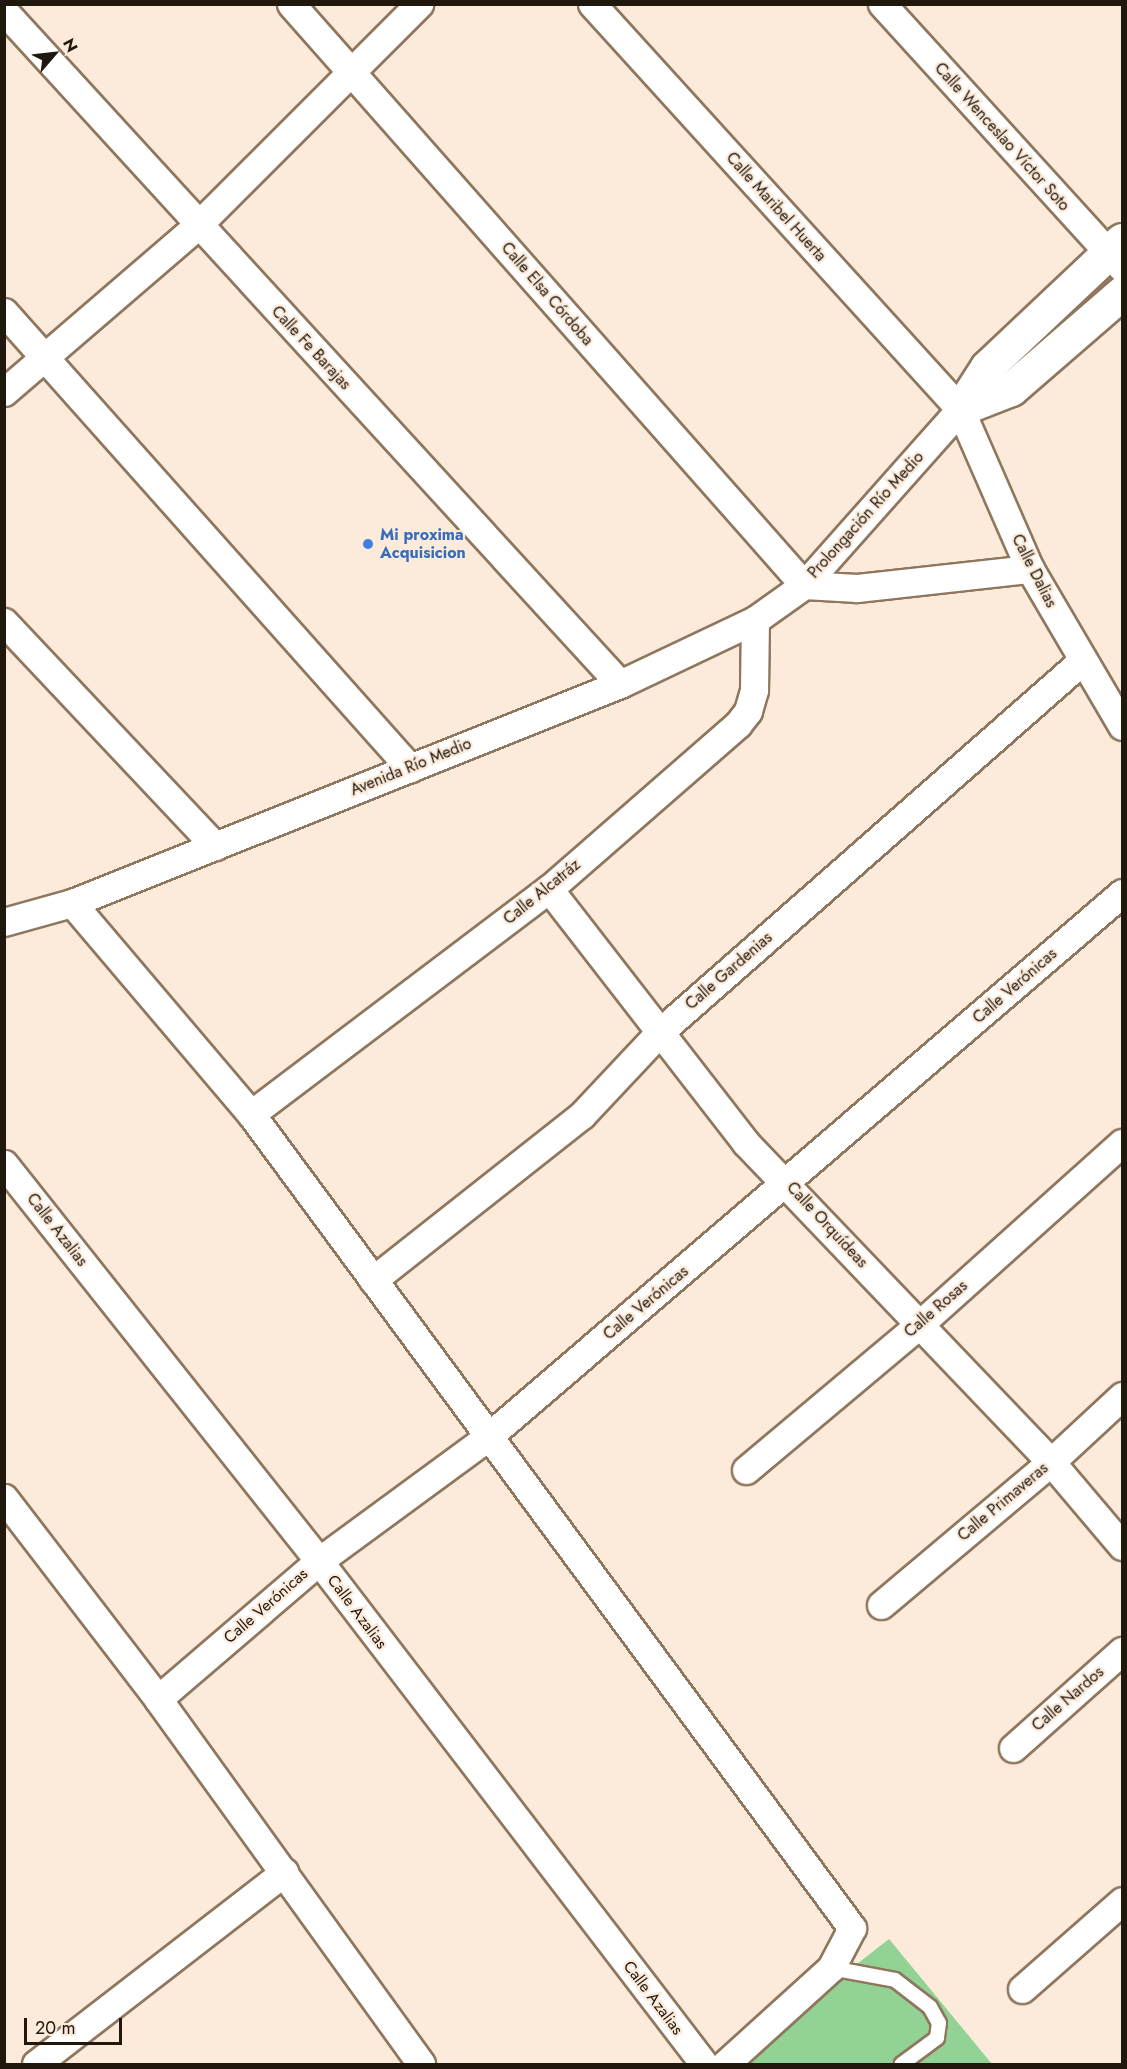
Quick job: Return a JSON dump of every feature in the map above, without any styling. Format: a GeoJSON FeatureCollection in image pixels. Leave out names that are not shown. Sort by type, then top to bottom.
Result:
{"type":"FeatureCollection","features":[{"type":"Feature","properties":{"kind":"street","name":"Calle Elsa Córdoba"},"geometry":{"type":"LineString","coordinates":[[291,4],[804,585]]}},
{"type":"Feature","properties":{"kind":"street"},"geometry":{"type":"LineString","coordinates":[[4,392],[198,225],[349,70],[419,4]]}},
{"type":"Feature","properties":{"kind":"street","name":"Calle Maribel Huerta"},"geometry":{"type":"LineString","coordinates":[[592,4],[960,409]]}},
{"type":"Feature","properties":{"kind":"street","name":"Calle Wenceslao Víctor Soto"},"geometry":{"type":"LineString","coordinates":[[882,4],[1118,254]]}},
{"type":"Feature","properties":{"kind":"street","name":"Calle Fe Barajas"},"geometry":{"type":"LineString","coordinates":[[4,11],[620,684]]}},
{"type":"Feature","properties":{"kind":"street","name":"Prolongación Río Medio"},"geometry":{"type":"LineString","coordinates":[[804,585],[960,409],[987,367],[1118,254]]}},
{"type":"Feature","properties":{"kind":"street","name":"Prolongación Río Medio"},"geometry":{"type":"LineString","coordinates":[[960,409],[1011,389],[1122,293]]}},
{"type":"Feature","properties":{"kind":"street"},"geometry":{"type":"LineString","coordinates":[[4,312],[410,768]]}},
{"type":"Feature","properties":{"kind":"street","name":"Calle Dalias"},"geometry":{"type":"LineString","coordinates":[[960,409],[1030,569],[1122,726]]}},
{"type":"Feature","properties":{"kind":"street","name":"Prolongación Río Medio"},"geometry":{"type":"LineString","coordinates":[[804,585],[858,588],[1030,569]]}},
{"type":"Feature","properties":{"kind":"street","name":"Avenida Río Medio"},"geometry":{"type":"LineString","coordinates":[[4,922],[72,903],[620,684],[755,620],[804,585]]}},
{"type":"Feature","properties":{"kind":"street","name":"Calle Alcatráz"},"geometry":{"type":"LineString","coordinates":[[251,1114],[549,889],[738,724],[748,711],[754,690],[755,620]]}},
{"type":"Feature","properties":{"kind":"street"},"geometry":{"type":"LineString","coordinates":[[4,622],[215,846]]}},
{"type":"Feature","properties":{"kind":"street","name":"Calle Gardenias"},"geometry":{"type":"LineString","coordinates":[[373,1280],[582,1115],[661,1030],[1083,660]]}},
{"type":"Feature","properties":{"kind":"street","name":"Calle Orquídeas"},"geometry":{"type":"LineString","coordinates":[[549,889],[661,1030],[746,1143],[788,1184],[1051,1462],[1122,1546]]}},
{"type":"Feature","properties":{"kind":"street","name":"Calle Verónicas"},"geometry":{"type":"LineString","coordinates":[[158,1699],[319,1561],[489,1436],[788,1184],[1122,892]]}},
{"type":"Feature","properties":{"kind":"street"},"geometry":{"type":"LineString","coordinates":[[72,903],[251,1114],[852,1928],[831,1968],[725,2064]]}},
{"type":"Feature","properties":{"kind":"street","name":"Calle Rosas"},"geometry":{"type":"LineString","coordinates":[[746,1470],[920,1324],[1122,1143]]}},
{"type":"Feature","properties":{"kind":"street","name":"Calle Azalias"},"geometry":{"type":"LineString","coordinates":[[4,1164],[319,1561],[704,2064]]}},
{"type":"Feature","properties":{"kind":"street","name":"Calle Primaveras"},"geometry":{"type":"LineString","coordinates":[[881,1605],[1051,1462],[1122,1396]]}},
{"type":"Feature","properties":{"kind":"street"},"geometry":{"type":"LineString","coordinates":[[8,1511],[158,1699],[284,1872],[410,2060]]}},
{"type":"Feature","properties":{"kind":"street","name":"Calle Nardos"},"geometry":{"type":"LineString","coordinates":[[1013,1748],[1122,1651]]}},
{"type":"Feature","properties":{"kind":"street"},"geometry":{"type":"LineString","coordinates":[[36,2064],[284,1872]]}},
{"type":"Feature","properties":{"kind":"street"},"geometry":{"type":"LineString","coordinates":[[1022,1989],[1122,1901]]}},
{"type":"Feature","properties":{"kind":"lane"},"geometry":{"type":"LineString","coordinates":[[831,1968],[895,1980],[930,2007],[939,2023],[937,2038],[902,2064]]}},
{"type":"Feature","properties":{"kind":"green space"},"geometry":{"type":"Polygon","coordinates":[[[889,1939],[992,2064],[729,2064],[889,1939]]]}},
{"type":"Feature","properties":{"kind":"place","name":"Mi proxima Acquisicion"},"geometry":{"type":"Point","coordinates":[368,544]}}]}
